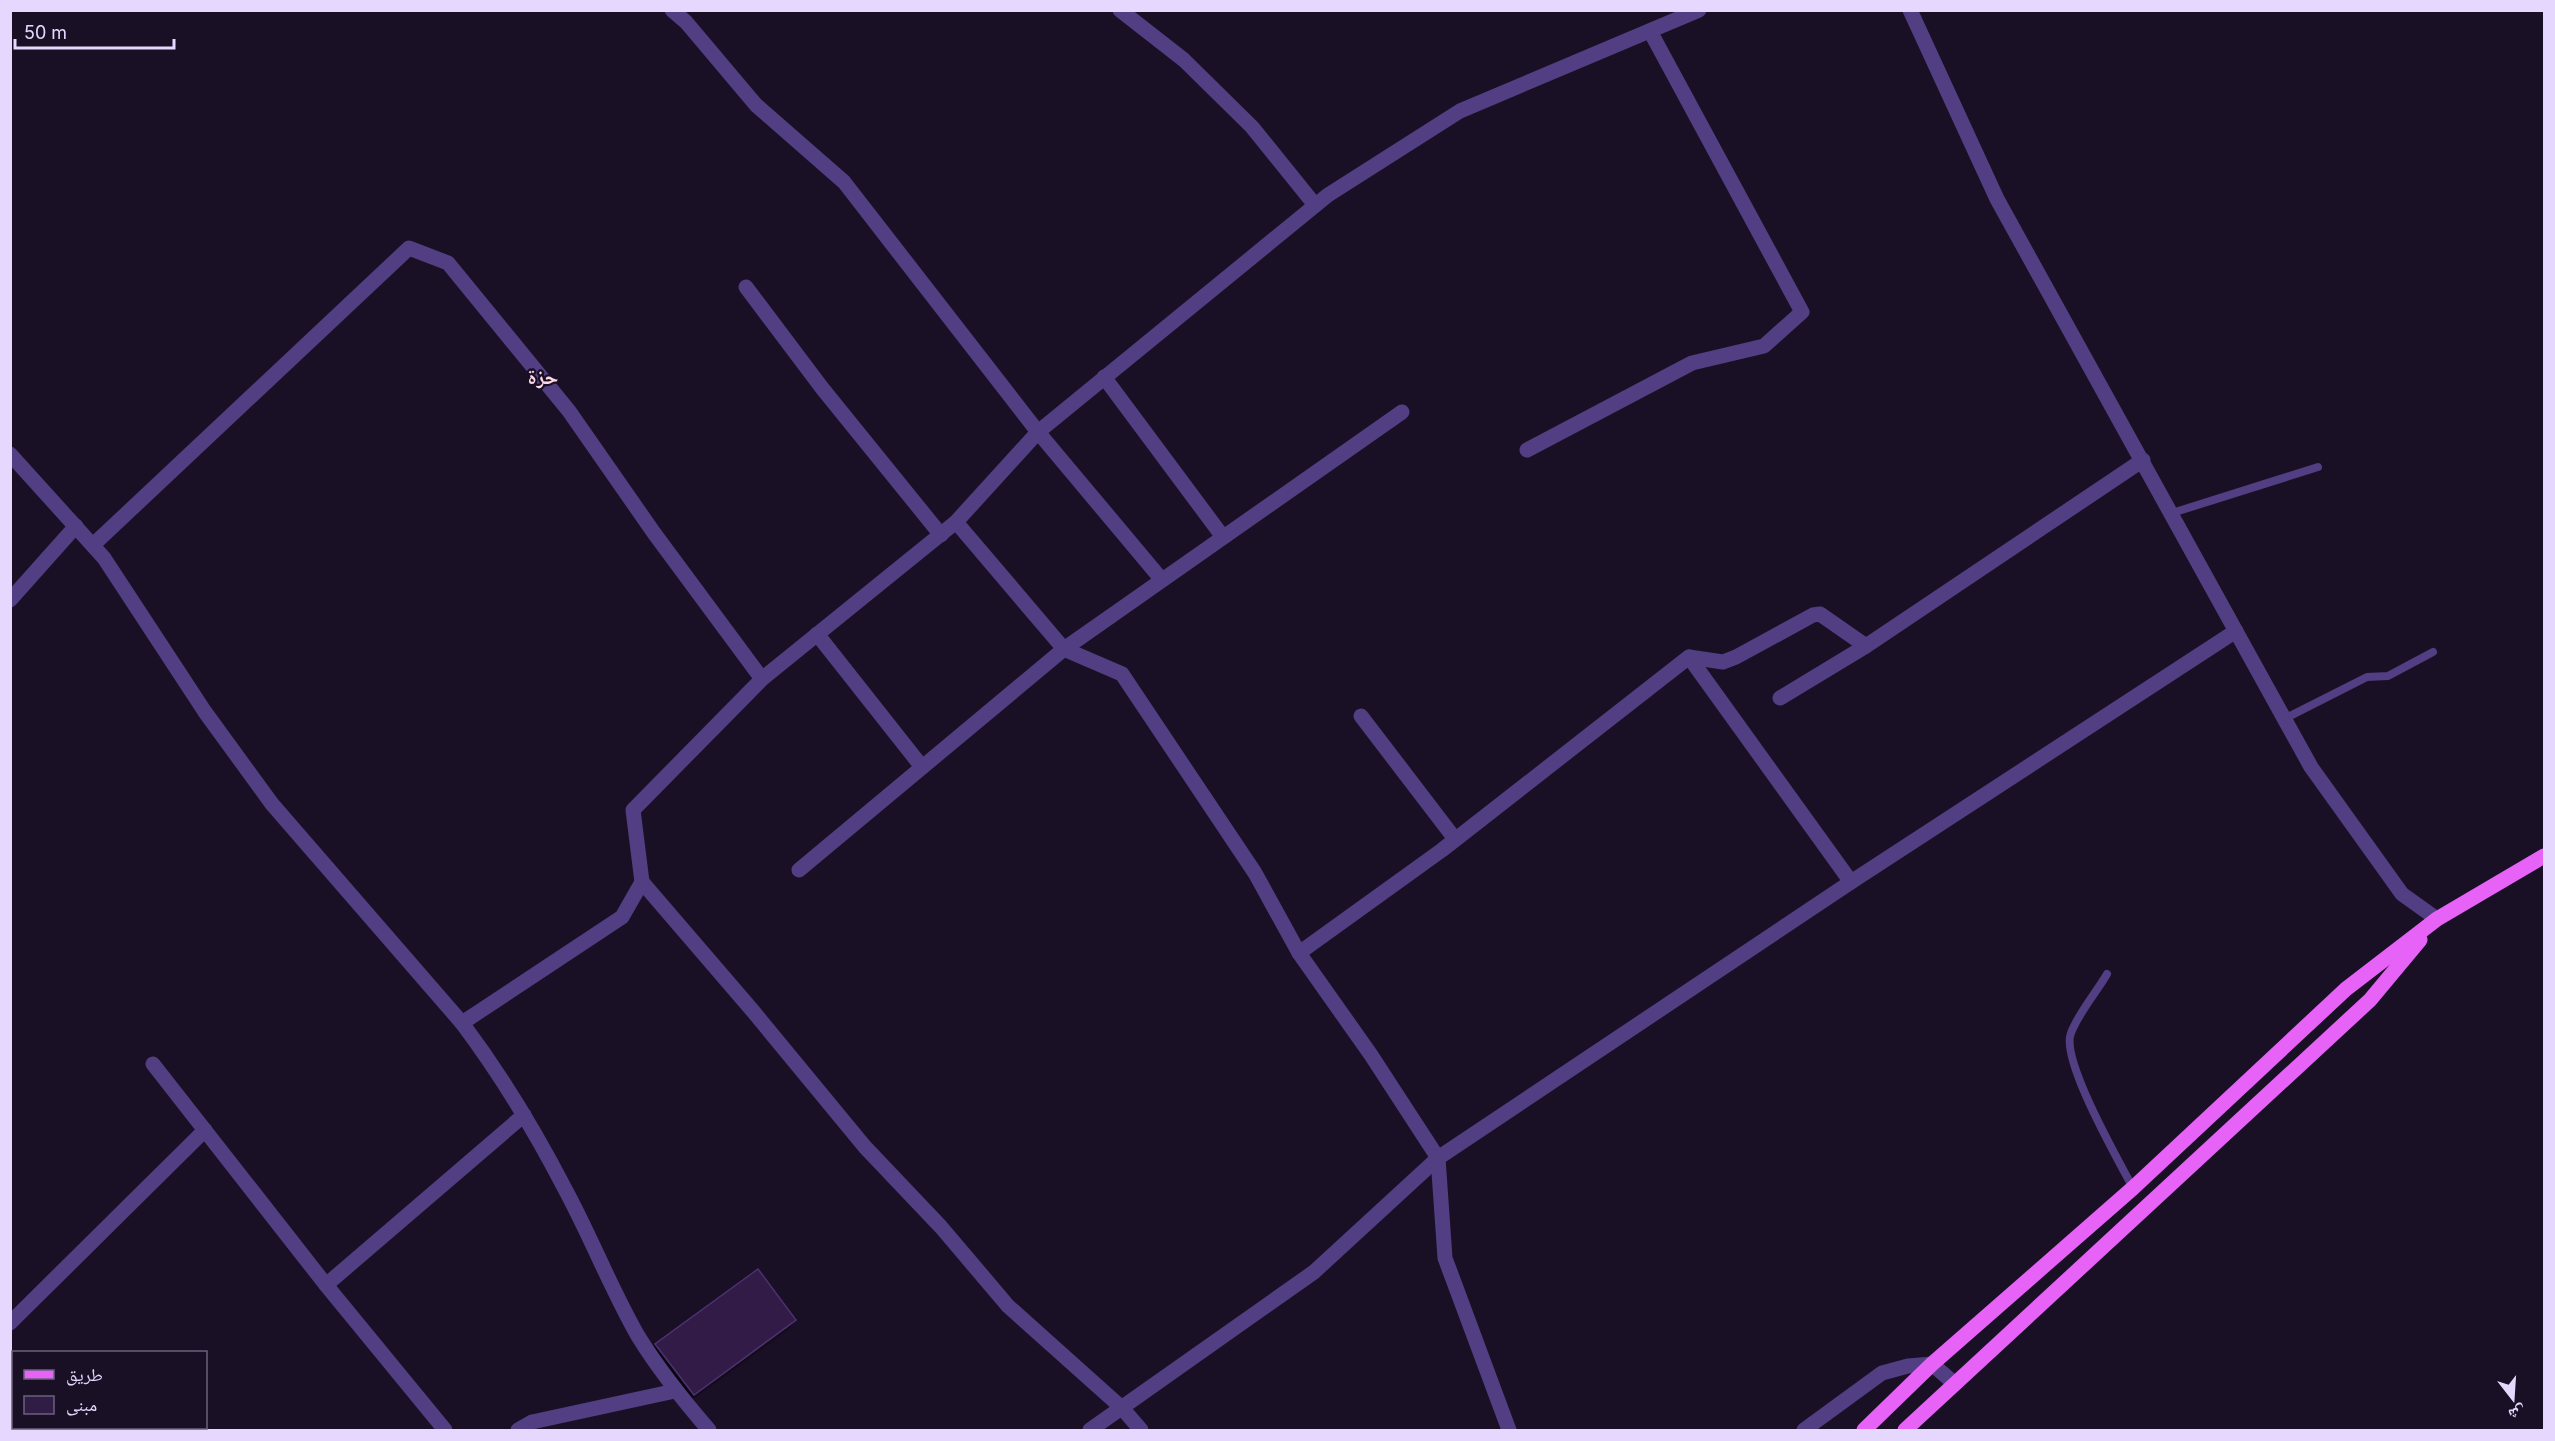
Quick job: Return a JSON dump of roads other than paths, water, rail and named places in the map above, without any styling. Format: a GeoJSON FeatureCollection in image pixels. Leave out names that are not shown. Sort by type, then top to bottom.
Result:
{"type":"FeatureCollection","features":[{"type":"Feature","properties":{"kind":"main road"},"geometry":{"type":"LineString","coordinates":[[1864,1431],[1932,1364],[2133,1188],[2346,989],[2438,919],[2544,856]]}},
{"type":"Feature","properties":{"kind":"main road"},"geometry":{"type":"LineString","coordinates":[[1905,1431],[2370,1000],[2438,919]]}},
{"type":"Feature","properties":{"kind":"street"},"geometry":{"type":"LineString","coordinates":[[672,10],[687,22],[756,105],[844,182],[1038,432],[1162,580]]}},
{"type":"Feature","properties":{"kind":"street"},"geometry":{"type":"LineString","coordinates":[[1120,10],[1184,60],[1252,127],[1316,205]]}},
{"type":"Feature","properties":{"kind":"street"},"geometry":{"type":"LineString","coordinates":[[1141,1431],[1122,1408],[1008,1306],[941,1227],[865,1147],[642,882],[633,810],[762,679],[956,522],[1038,432],[1328,195],[1460,111],[1699,10]]}},
{"type":"Feature","properties":{"kind":"street"},"geometry":{"type":"LineString","coordinates":[[1910,10],[1997,199],[2311,767],[2402,894],[2438,919]]}},
{"type":"Feature","properties":{"kind":"street"},"geometry":{"type":"LineString","coordinates":[[1527,450],[1692,363],[1764,346],[1802,312],[1650,31]]}},
{"type":"Feature","properties":{"kind":"street"},"geometry":{"type":"LineString","coordinates":[[93,545],[409,248],[448,263],[562,401],[654,533],[762,679]]}},
{"type":"Feature","properties":{"kind":"street"},"geometry":{"type":"LineString","coordinates":[[746,287],[822,388],[941,535]]}},
{"type":"Feature","properties":{"kind":"street"},"geometry":{"type":"LineString","coordinates":[[1104,377],[1224,537]]}},
{"type":"Feature","properties":{"kind":"street"},"geometry":{"type":"LineString","coordinates":[[799,870],[1064,648],[1402,412]]}},
{"type":"Feature","properties":{"kind":"street"},"geometry":{"type":"LineString","coordinates":[[10,454],[93,545],[241,764],[304,842],[462,1023],[524,1115],[565,1189],[638,1335],[675,1391],[709,1431]]}},
{"type":"Feature","properties":{"kind":"street"},"geometry":{"type":"LineString","coordinates":[[1780,698],[1866,646],[2143,460]]}},
{"type":"Feature","properties":{"kind":"street"},"geometry":{"type":"LineString","coordinates":[[956,522],[1064,648],[1122,674],[1255,873],[1299,953],[1371,1054],[1438,1158],[1445,1257],[1509,1431]]}},
{"type":"Feature","properties":{"kind":"street"},"geometry":{"type":"LineString","coordinates":[[10,600],[76,526]]}},
{"type":"Feature","properties":{"kind":"street"},"geometry":{"type":"LineString","coordinates":[[1299,953],[1455,839],[1689,657],[1723,662],[1813,615],[1820,614],[1866,646]]}},
{"type":"Feature","properties":{"kind":"street"},"geometry":{"type":"LineString","coordinates":[[1090,1431],[1314,1272],[1438,1158],[1851,882],[2236,631]]}},
{"type":"Feature","properties":{"kind":"street"},"geometry":{"type":"LineString","coordinates":[[817,634],[922,767]]}},
{"type":"Feature","properties":{"kind":"street"},"geometry":{"type":"LineString","coordinates":[[1689,657],[1851,882]]}},
{"type":"Feature","properties":{"kind":"street"},"geometry":{"type":"LineString","coordinates":[[1361,716],[1455,839]]}},
{"type":"Feature","properties":{"kind":"street"},"geometry":{"type":"LineString","coordinates":[[462,1023],[622,917],[642,882]]}},
{"type":"Feature","properties":{"kind":"street"},"geometry":{"type":"LineString","coordinates":[[153,1064],[445,1431]]}},
{"type":"Feature","properties":{"kind":"street"},"geometry":{"type":"LineString","coordinates":[[327,1285],[524,1115]]}},
{"type":"Feature","properties":{"kind":"street"},"geometry":{"type":"LineString","coordinates":[[10,1323],[205,1130]]}},
{"type":"Feature","properties":{"kind":"street"},"geometry":{"type":"LineString","coordinates":[[1804,1431],[1882,1373],[1908,1366],[1932,1364],[1955,1384]]}},
{"type":"Feature","properties":{"kind":"street"},"geometry":{"type":"LineString","coordinates":[[518,1431],[532,1422],[675,1391]]}},
{"type":"Feature","properties":{"kind":"lane"},"geometry":{"type":"LineString","coordinates":[[2172,513],[2318,467]]}},
{"type":"Feature","properties":{"kind":"lane"},"geometry":{"type":"LineString","coordinates":[[2284,719],[2367,677],[2388,676],[2433,652]]}},
{"type":"Feature","properties":{"kind":"lane"},"geometry":{"type":"LineString","coordinates":[[2107,974],[2070,1034],[2072,1058],[2081,1084],[2133,1188]]}},
{"type":"Feature","properties":{"kind":"district","name":"حزة"},"geometry":{"type":"Point","coordinates":[543,377]}}]}
